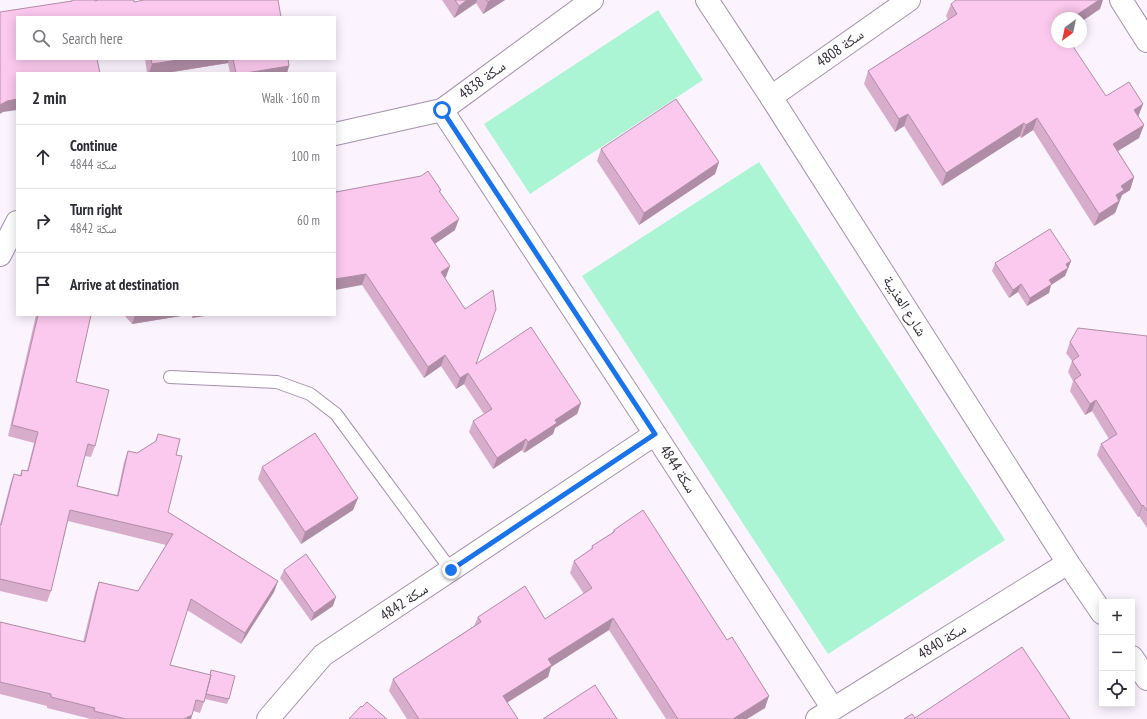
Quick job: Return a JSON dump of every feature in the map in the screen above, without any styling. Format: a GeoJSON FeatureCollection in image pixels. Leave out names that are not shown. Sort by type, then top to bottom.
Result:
{"type":"FeatureCollection","features":[{"type":"Feature","properties":{"kind":"street","name":"سكة 4838"},"geometry":{"type":"LineString","coordinates":[[336,134],[442,110],[592,0]]}},
{"type":"Feature","properties":{"kind":"street","name":"شارع العذيبة"},"geometry":{"type":"LineString","coordinates":[[707,0],[771,97],[1068,563],[1099,609]]}},
{"type":"Feature","properties":{"kind":"street","name":"سكة 4808"},"geometry":{"type":"LineString","coordinates":[[771,97],[909,0]]}},
{"type":"Feature","properties":{"kind":"street"},"geometry":{"type":"LineString","coordinates":[[1121,0],[1147,41]]}},
{"type":"Feature","properties":{"kind":"street","name":"سكة 4844"},"geometry":{"type":"LineString","coordinates":[[442,110],[655,434],[825,714]]}},
{"type":"Feature","properties":{"kind":"street"},"geometry":{"type":"LineString","coordinates":[[0,255],[16,224]]}},
{"type":"Feature","properties":{"kind":"street","name":"سكة 4842"},"geometry":{"type":"LineString","coordinates":[[268,719],[323,655],[655,434]]}},
{"type":"Feature","properties":{"kind":"street","name":"سكة 4840"},"geometry":{"type":"LineString","coordinates":[[825,714],[1068,563]]}},
{"type":"Feature","properties":{"kind":"street"},"geometry":{"type":"LineString","coordinates":[[1135,661],[1147,678]]}},
{"type":"Feature","properties":{"kind":"lane"},"geometry":{"type":"LineString","coordinates":[[170,377],[277,382],[310,394],[336,414],[451,570]]}},
{"type":"Feature","properties":{"kind":"green space"},"geometry":{"type":"Polygon","coordinates":[[[658,10],[703,80],[530,194],[484,124],[658,10]]]}},
{"type":"Feature","properties":{"kind":"green space"},"geometry":{"type":"Polygon","coordinates":[[[759,162],[1005,540],[828,654],[582,276],[759,162]]]}},
{"type":"Feature","properties":{"kind":"building"},"geometry":{"type":"Polygon","coordinates":[[[134,0],[134,2],[144,0],[278,0],[281,16],[16,16],[16,60],[97,60],[100,72],[16,72],[16,99],[7,101],[0,105],[0,12],[72,1],[134,0]]]}},
{"type":"Feature","properties":{"kind":"building"},"geometry":{"type":"Polygon","coordinates":[[[455,0],[467,0],[459,6],[455,0]]]}},
{"type":"Feature","properties":{"kind":"building"},"geometry":{"type":"Polygon","coordinates":[[[956,0],[1099,0],[1081,12],[1051,12],[1051,48],[1074,48],[1106,96],[1129,82],[1143,104],[1134,110],[1144,125],[1113,144],[1134,177],[1121,186],[1124,190],[1116,195],[1119,201],[1099,214],[1037,118],[1026,125],[1024,123],[946,173],[908,114],[899,119],[868,71],[957,14],[951,4],[956,0]]]}},
{"type":"Feature","properties":{"kind":"building"},"geometry":{"type":"Polygon","coordinates":[[[151,60],[178,60],[152,64],[151,60]]]}},
{"type":"Feature","properties":{"kind":"building"},"geometry":{"type":"Polygon","coordinates":[[[233,60],[288,60],[289,66],[252,72],[236,72],[233,60]]]}},
{"type":"Feature","properties":{"kind":"building"},"geometry":{"type":"Polygon","coordinates":[[[676,99],[719,162],[644,213],[601,149],[676,99]]]}},
{"type":"Feature","properties":{"kind":"building"},"geometry":{"type":"Polygon","coordinates":[[[428,171],[441,190],[439,191],[459,219],[431,238],[450,266],[441,272],[465,309],[493,290],[496,309],[476,364],[531,327],[581,403],[555,420],[557,423],[528,442],[526,439],[497,458],[473,421],[492,409],[468,373],[460,378],[445,355],[428,367],[366,274],[336,279],[336,192],[421,176],[428,171]]]}},
{"type":"Feature","properties":{"kind":"building"},"geometry":{"type":"Polygon","coordinates":[[[1050,229],[1071,261],[1066,264],[1068,268],[1049,280],[1052,284],[1030,298],[1021,284],[1013,290],[995,263],[1050,229]]]}},
{"type":"Feature","properties":{"kind":"building"},"geometry":{"type":"Polygon","coordinates":[[[38,316],[91,316],[76,382],[109,390],[95,446],[88,444],[77,486],[118,496],[128,451],[137,453],[156,441],[158,434],[180,439],[176,455],[182,456],[168,512],[278,581],[245,633],[191,599],[170,665],[211,675],[204,702],[196,700],[192,715],[184,719],[126,719],[94,711],[95,708],[51,697],[51,694],[0,682],[0,622],[85,642],[99,582],[138,591],[173,534],[70,510],[51,591],[0,579],[0,524],[1,525],[14,474],[21,476],[22,470],[28,471],[38,432],[12,425],[38,316]]]}},
{"type":"Feature","properties":{"kind":"building"},"geometry":{"type":"Polygon","coordinates":[[[1078,328],[1147,336],[1147,511],[1143,505],[1142,506],[1101,444],[1117,434],[1096,400],[1090,404],[1074,380],[1081,375],[1072,361],[1079,356],[1070,342],[1078,328]]]}},
{"type":"Feature","properties":{"kind":"building"},"geometry":{"type":"Polygon","coordinates":[[[315,433],[358,498],[305,532],[262,467],[315,433]]]}},
{"type":"Feature","properties":{"kind":"building"},"geometry":{"type":"Polygon","coordinates":[[[643,510],[727,640],[732,637],[769,696],[733,719],[678,719],[613,618],[548,659],[552,665],[503,696],[518,719],[419,719],[393,679],[481,622],[478,617],[525,586],[545,619],[592,588],[574,561],[593,548],[592,546],[614,532],[614,530],[643,510]]]}},
{"type":"Feature","properties":{"kind":"building"},"geometry":{"type":"Polygon","coordinates":[[[306,554],[336,597],[314,613],[284,570],[306,554]]]}},
{"type":"Feature","properties":{"kind":"building"},"geometry":{"type":"Polygon","coordinates":[[[1022,647],[1070,719],[904,719],[912,714],[915,718],[1022,647]]]}},
{"type":"Feature","properties":{"kind":"building"},"geometry":{"type":"Polygon","coordinates":[[[211,670],[235,676],[229,699],[206,694],[211,670]]]}},
{"type":"Feature","properties":{"kind":"building"},"geometry":{"type":"Polygon","coordinates":[[[595,685],[617,719],[543,719],[595,685]]]}},
{"type":"Feature","properties":{"kind":"building"},"geometry":{"type":"Polygon","coordinates":[[[367,702],[387,719],[349,719],[361,706],[362,707],[367,702]]]}},
{"type":"Feature","properties":{"kind":"route"},"geometry":{"type":"LineString","coordinates":[[442,110],[655,434],[451,570]]}}]}
